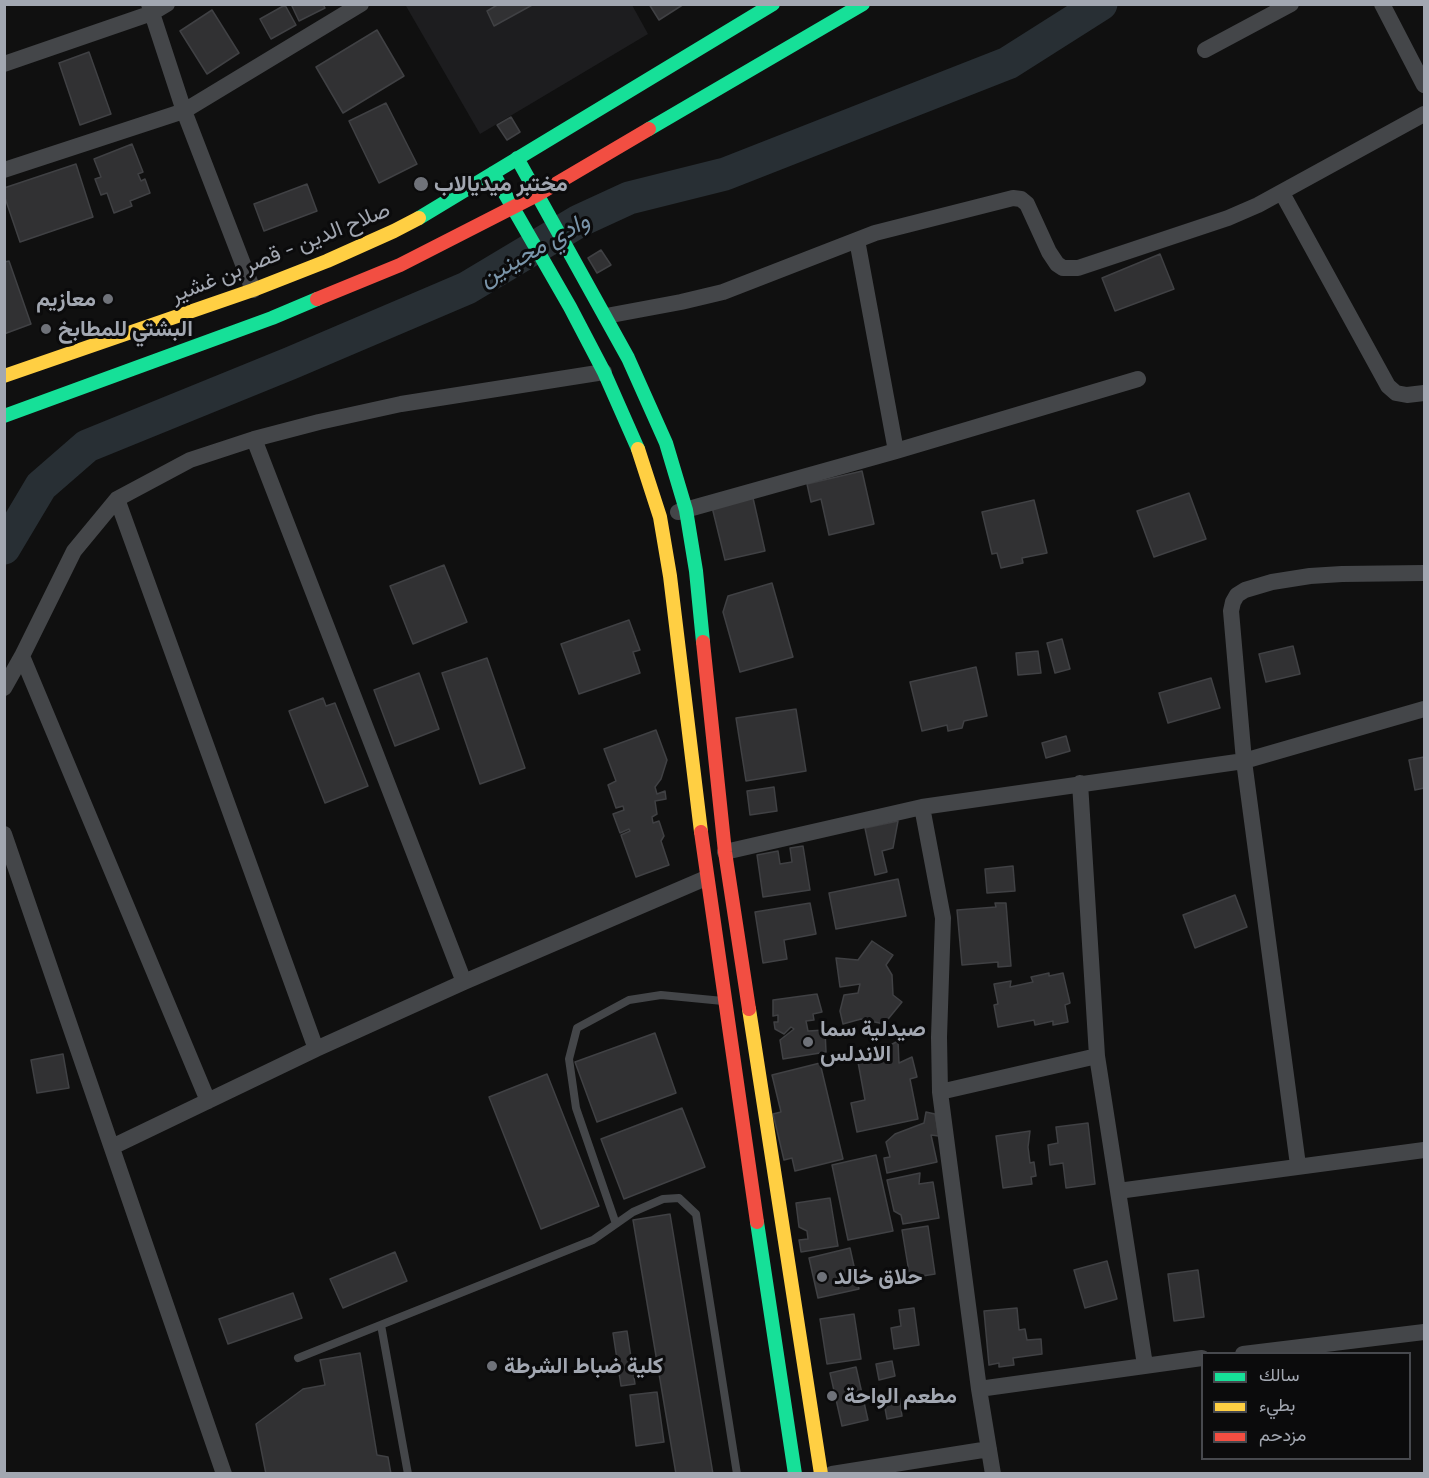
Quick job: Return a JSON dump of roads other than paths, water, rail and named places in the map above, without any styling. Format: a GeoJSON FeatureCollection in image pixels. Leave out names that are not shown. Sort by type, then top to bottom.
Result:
{"type":"FeatureCollection","features":[{"type":"Feature","properties":{"kind":"main road"},"geometry":{"type":"LineString","coordinates":[[4,416],[338,293],[400,265],[537,195],[863,4]]}},
{"type":"Feature","properties":{"kind":"main road","name":"صلاح الدين - قصر بن غشير"},"geometry":{"type":"LineString","coordinates":[[4,376],[253,290],[327,261],[394,231],[436,208],[767,6]]}},
{"type":"Feature","properties":{"kind":"main road"},"geometry":{"type":"LineString","coordinates":[[517,158],[606,316],[649,401],[666,443],[686,510],[696,571],[725,852],[821,1473]]}},
{"type":"Feature","properties":{"kind":"main road"},"geometry":{"type":"LineString","coordinates":[[493,173],[570,307],[604,372],[639,451],[660,517],[723,1001],[795,1473]]}},
{"type":"Feature","properties":{"kind":"street"},"geometry":{"type":"LineString","coordinates":[[4,64],[167,4]]}},
{"type":"Feature","properties":{"kind":"street"},"geometry":{"type":"LineString","coordinates":[[4,170],[184,111],[361,4]]}},
{"type":"Feature","properties":{"kind":"street"},"geometry":{"type":"LineString","coordinates":[[1205,50],[1291,4]]}},
{"type":"Feature","properties":{"kind":"street"},"geometry":{"type":"LineString","coordinates":[[1382,4],[1425,85]]}},
{"type":"Feature","properties":{"kind":"street"},"geometry":{"type":"LineString","coordinates":[[150,9],[184,111],[253,290]]}},
{"type":"Feature","properties":{"kind":"street"},"geometry":{"type":"LineString","coordinates":[[606,316],[723,292],[875,233],[1013,198],[1022,199],[1027,204],[1057,264],[1063,268],[1078,268],[1228,218],[1282,193],[1425,114]]}},
{"type":"Feature","properties":{"kind":"street"},"geometry":{"type":"LineString","coordinates":[[1282,193],[1388,386],[1396,393],[1407,395],[1425,393]]}},
{"type":"Feature","properties":{"kind":"street"},"geometry":{"type":"LineString","coordinates":[[857,240],[896,451]]}},
{"type":"Feature","properties":{"kind":"street"},"geometry":{"type":"LineString","coordinates":[[4,688],[74,551],[117,499],[190,460],[319,422],[401,404],[604,372]]}},
{"type":"Feature","properties":{"kind":"street"},"geometry":{"type":"LineString","coordinates":[[660,517],[896,451],[1138,379]]}},
{"type":"Feature","properties":{"kind":"street"},"geometry":{"type":"LineString","coordinates":[[254,440],[464,982]]}},
{"type":"Feature","properties":{"kind":"street"},"geometry":{"type":"LineString","coordinates":[[117,499],[316,1049]]}},
{"type":"Feature","properties":{"kind":"street"},"geometry":{"type":"LineString","coordinates":[[1298,1165],[1244,761],[1231,611],[1233,602],[1245,590],[1272,582],[1342,574],[1425,573]]}},
{"type":"Feature","properties":{"kind":"street"},"geometry":{"type":"LineString","coordinates":[[22,656],[208,1101]]}},
{"type":"Feature","properties":{"kind":"street"},"geometry":{"type":"LineString","coordinates":[[725,852],[922,807],[1244,761],[1425,709]]}},
{"type":"Feature","properties":{"kind":"street"},"geometry":{"type":"LineString","coordinates":[[1080,783],[1097,1056],[1145,1365]]}},
{"type":"Feature","properties":{"kind":"street"},"geometry":{"type":"LineString","coordinates":[[922,807],[943,918],[939,1017],[940,1092],[979,1389],[993,1473]]}},
{"type":"Feature","properties":{"kind":"street"},"geometry":{"type":"LineString","coordinates":[[4,834],[224,1473]]}},
{"type":"Feature","properties":{"kind":"street"},"geometry":{"type":"LineString","coordinates":[[112,1147],[316,1049],[464,982],[706,878]]}},
{"type":"Feature","properties":{"kind":"street"},"geometry":{"type":"LineString","coordinates":[[940,1092],[1097,1056]]}},
{"type":"Feature","properties":{"kind":"street"},"geometry":{"type":"LineString","coordinates":[[1118,1191],[1298,1165],[1425,1150]]}},
{"type":"Feature","properties":{"kind":"street"},"geometry":{"type":"LineString","coordinates":[[1252,1352],[1425,1332]]}},
{"type":"Feature","properties":{"kind":"street"},"geometry":{"type":"LineString","coordinates":[[979,1389],[1201,1358]]}},
{"type":"Feature","properties":{"kind":"street"},"geometry":{"type":"LineString","coordinates":[[832,1473],[988,1449]]}},
{"type":"Feature","properties":{"kind":"lane"},"geometry":{"type":"LineString","coordinates":[[616,1224],[576,1108],[569,1059],[577,1028],[629,1000],[662,995],[723,1001],[747,997]]}},
{"type":"Feature","properties":{"kind":"lane"},"geometry":{"type":"LineString","coordinates":[[298,1358],[593,1240],[633,1212],[663,1199],[679,1198],[696,1214],[737,1473]]}},
{"type":"Feature","properties":{"kind":"lane"},"geometry":{"type":"LineString","coordinates":[[381,1325],[408,1473]]}},
{"type":"Feature","properties":{"kind":"waterway","name":"وادي مجينين"},"geometry":{"type":"LineString","coordinates":[[4,548],[41,486],[87,446],[467,288],[579,221],[629,198],[725,174],[1008,63],[1101,4]]}},
{"type":"Feature","properties":{"kind":"place","name":"مختبر ميديالاب"},"geometry":{"type":"Point","coordinates":[421,184]}},
{"type":"Feature","properties":{"kind":"place","name":"معازيم"},"geometry":{"type":"Point","coordinates":[108,299]}},
{"type":"Feature","properties":{"kind":"place","name":"البشتي للمطابخ"},"geometry":{"type":"Point","coordinates":[46,329]}},
{"type":"Feature","properties":{"kind":"place","name":"صيدلية سما الاندلس"},"geometry":{"type":"Point","coordinates":[808,1042]}},
{"type":"Feature","properties":{"kind":"place","name":"حلاق خالد"},"geometry":{"type":"Point","coordinates":[822,1277]}},
{"type":"Feature","properties":{"kind":"place","name":"كلية ضباط الشرطة"},"geometry":{"type":"Point","coordinates":[492,1366]}},
{"type":"Feature","properties":{"kind":"place","name":"مطعم الواحة"},"geometry":{"type":"Point","coordinates":[832,1396]}}]}
